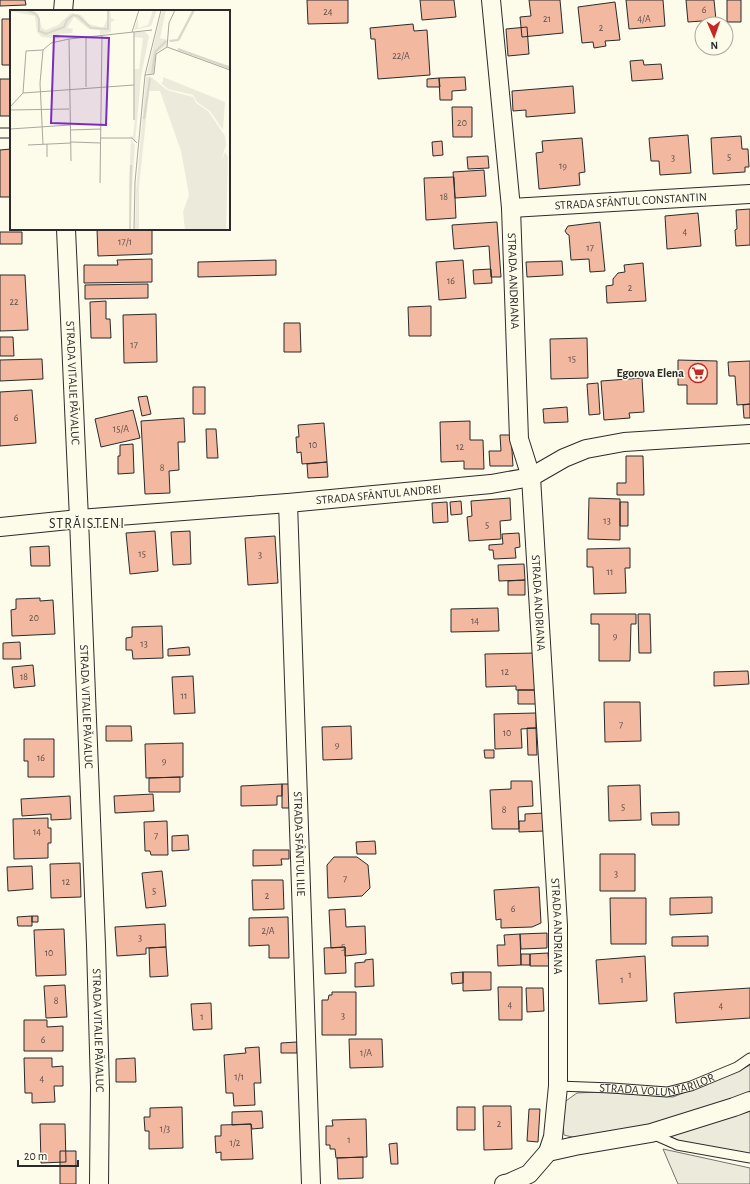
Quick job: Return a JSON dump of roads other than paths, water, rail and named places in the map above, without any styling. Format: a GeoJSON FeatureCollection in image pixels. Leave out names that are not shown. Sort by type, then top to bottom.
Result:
{"type":"FeatureCollection","features":[{"type":"Feature","properties":{"kind":"street"},"geometry":{"type":"LineString","coordinates":[[63,10],[64,0]]}},
{"type":"Feature","properties":{"kind":"street","name":"STRADA ANDRIANA"},"geometry":{"type":"LineString","coordinates":[[491,0],[511,208],[519,439],[531,477],[558,925],[558,1086],[553,1137],[548,1152],[529,1174],[504,1184]]}},
{"type":"Feature","properties":{"kind":"street","name":"STRADA SFÂNTUL CONSTANTIN"},"geometry":{"type":"LineString","coordinates":[[511,208],[750,194]]}},
{"type":"Feature","properties":{"kind":"street","name":"STRADA VITALIE PĂVALUC"},"geometry":{"type":"LineString","coordinates":[[66,230],[96,945],[100,1087],[99,1184]]}},
{"type":"Feature","properties":{"kind":"street","name":"STRADA SFÂNTUL ANDREI"},"geometry":{"type":"LineString","coordinates":[[0,527],[492,484],[531,477],[564,458],[586,449],[624,442],[750,434]]}},
{"type":"Feature","properties":{"kind":"street","name":"STRADA SFÂNTUL ILIE"},"geometry":{"type":"LineString","coordinates":[[288,503],[311,1184]]}},
{"type":"Feature","properties":{"kind":"street"},"geometry":{"type":"LineString","coordinates":[[548,1152],[651,1133],[750,1101]]}},
{"type":"Feature","properties":{"kind":"lane"},"geometry":{"type":"LineString","coordinates":[[0,133],[10,132]]}},
{"type":"Feature","properties":{"kind":"lane","name":"STRADA VOLUNTARILOR"},"geometry":{"type":"LineString","coordinates":[[558,1086],[668,1092],[697,1083],[737,1067],[750,1058]]}},
{"type":"Feature","properties":{"kind":"lane"},"geometry":{"type":"LineString","coordinates":[[651,1133],[677,1145],[750,1158]]}},
{"type":"Feature","properties":{"kind":"place","name":"Egorova Elena"},"geometry":{"type":"Point","coordinates":[698,373]}},
{"type":"Feature","properties":{"kind":"district","name":"STRĂISTENI"},"geometry":{"type":"Point","coordinates":[87,524]}}]}
